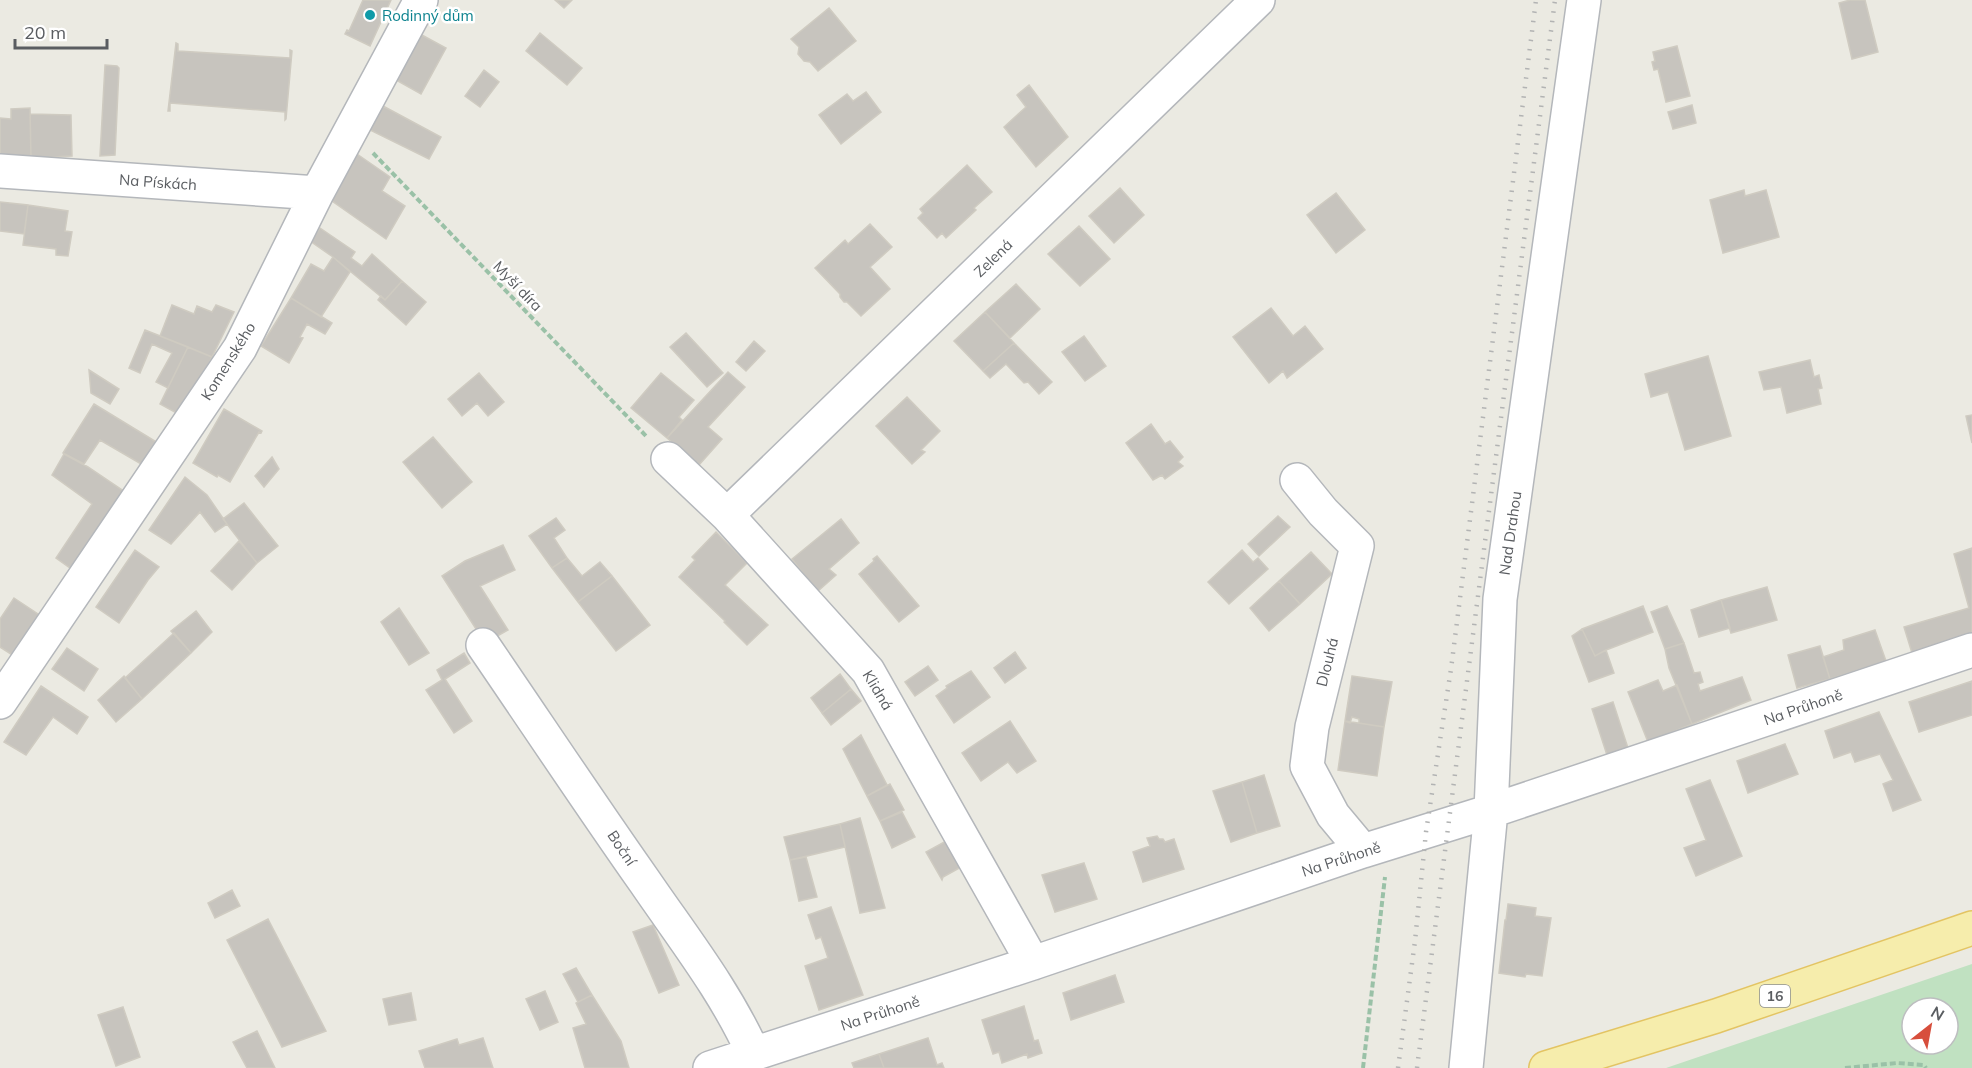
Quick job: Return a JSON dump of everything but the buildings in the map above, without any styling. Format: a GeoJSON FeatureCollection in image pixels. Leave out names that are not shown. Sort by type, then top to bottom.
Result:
{"type":"FeatureCollection","features":[{"type":"Feature","properties":{"kind":"main road","name":"16"},"geometry":{"type":"LineString","coordinates":[[1561,1063],[1716,1016],[1972,928]]}},
{"type":"Feature","properties":{"kind":"street","name":"Komenského"},"geometry":{"type":"LineString","coordinates":[[0,702],[240,348],[317,193],[422,0]]}},
{"type":"Feature","properties":{"kind":"street","name":"Zelená"},"geometry":{"type":"LineString","coordinates":[[728,515],[1258,0]]}},
{"type":"Feature","properties":{"kind":"street","name":"Nad Drahou"},"geometry":{"type":"LineString","coordinates":[[1466,1068],[1491,811],[1500,599],[1584,0]]}},
{"type":"Feature","properties":{"kind":"street","name":"Na Pískách"},"geometry":{"type":"LineString","coordinates":[[0,171],[317,193]]}},
{"type":"Feature","properties":{"kind":"street","name":"Klidná"},"geometry":{"type":"LineString","coordinates":[[668,459],[728,515],[868,671],[1033,963]]}},
{"type":"Feature","properties":{"kind":"street","name":"Dlouhá"},"geometry":{"type":"LineString","coordinates":[[1297,480],[1323,512],[1356,546],[1312,727],[1307,765],[1333,815],[1376,848]]}},
{"type":"Feature","properties":{"kind":"street","name":"Boční"},"geometry":{"type":"LineString","coordinates":[[483,645],[646,884],[707,968],[743,1030],[754,1055]]}},
{"type":"Feature","properties":{"kind":"street","name":"Na Průhoně"},"geometry":{"type":"LineString","coordinates":[[710,1068],[1033,963],[1972,650]]}},
{"type":"Feature","properties":{"kind":"path","name":"Myší díra"},"geometry":{"type":"LineString","coordinates":[[351,130],[668,459]]}},
{"type":"Feature","properties":{"kind":"path"},"geometry":{"type":"LineString","coordinates":[[1363,1068],[1376,848]]}},
{"type":"Feature","properties":{"kind":"path"},"geometry":{"type":"LineString","coordinates":[[1845,1068],[1897,1063],[1924,1065],[1926,1068]]}},
{"type":"Feature","properties":{"kind":"green space"},"geometry":{"type":"Polygon","coordinates":[[[1972,964],[1972,1068],[1666,1068],[1972,964]]]}},
{"type":"Feature","properties":{"kind":"railway"},"geometry":{"type":"LineString","coordinates":[[1398,1068],[1415,941],[1426,832],[1451,669],[1536,0]]}},
{"type":"Feature","properties":{"kind":"railway"},"geometry":{"type":"LineString","coordinates":[[1417,1068],[1555,0]]}},
{"type":"Feature","properties":{"kind":"place","name":"Rodinný dům"},"geometry":{"type":"Point","coordinates":[370,15]}}]}
